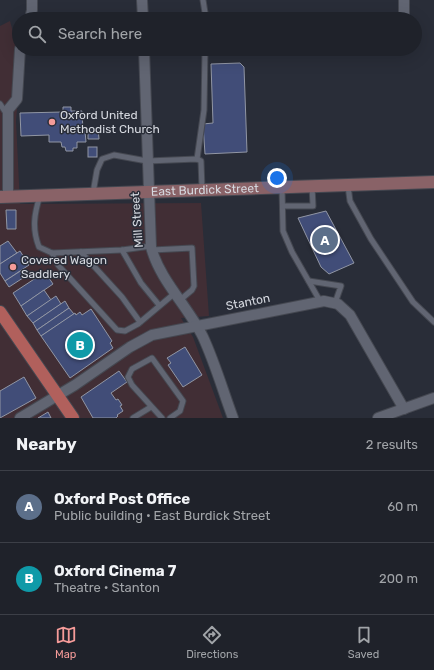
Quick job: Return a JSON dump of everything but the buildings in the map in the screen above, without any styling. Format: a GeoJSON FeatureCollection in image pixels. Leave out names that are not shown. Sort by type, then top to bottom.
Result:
{"type":"FeatureCollection","features":[{"type":"Feature","properties":{"kind":"main road","name":"East Burdick Street"},"geometry":{"type":"LineString","coordinates":[[4,197],[434,182]]}},
{"type":"Feature","properties":{"kind":"main road"},"geometry":{"type":"LineString","coordinates":[[0,312],[73,418]]}},
{"type":"Feature","properties":{"kind":"street"},"geometry":{"type":"LineString","coordinates":[[32,0],[32,12]]}},
{"type":"Feature","properties":{"kind":"street"},"geometry":{"type":"LineString","coordinates":[[142,0],[143,12]]}},
{"type":"Feature","properties":{"kind":"street"},"geometry":{"type":"LineString","coordinates":[[404,0],[404,12]]}},
{"type":"Feature","properties":{"kind":"street"},"geometry":{"type":"LineString","coordinates":[[4,197],[4,128],[8,116],[8,110],[17,99],[20,56]]}},
{"type":"Feature","properties":{"kind":"street","name":"Mill Street"},"geometry":{"type":"LineString","coordinates":[[144,56],[151,248],[161,273],[178,296],[203,337],[233,418]]}},
{"type":"Feature","properties":{"kind":"street","name":"Stanton"},"geometry":{"type":"LineString","coordinates":[[20,418],[58,395],[140,340],[157,334],[320,301],[335,303]]}},
{"type":"Feature","properties":{"kind":"street"},"geometry":{"type":"LineString","coordinates":[[335,303],[344,308],[353,320],[404,409]]}},
{"type":"Feature","properties":{"kind":"street"},"geometry":{"type":"LineString","coordinates":[[378,418],[434,398]]}},
{"type":"Feature","properties":{"kind":"lane"},"geometry":{"type":"LineString","coordinates":[[203,0],[205,12]]}},
{"type":"Feature","properties":{"kind":"lane"},"geometry":{"type":"LineString","coordinates":[[197,159],[204,110],[205,56]]}},
{"type":"Feature","properties":{"kind":"lane"},"geometry":{"type":"LineString","coordinates":[[0,104],[8,116]]}},
{"type":"Feature","properties":{"kind":"lane"},"geometry":{"type":"LineString","coordinates":[[93,194],[97,170],[102,159],[114,155],[147,161],[197,159],[201,161],[202,166],[202,190]]}},
{"type":"Feature","properties":{"kind":"lane"},"geometry":{"type":"LineString","coordinates":[[348,185],[350,201],[371,239],[413,302],[434,322]]}},
{"type":"Feature","properties":{"kind":"lane"},"geometry":{"type":"LineString","coordinates":[[282,206],[313,206],[312,186]]}},
{"type":"Feature","properties":{"kind":"lane"},"geometry":{"type":"LineString","coordinates":[[282,187],[283,231],[292,252],[320,301]]}},
{"type":"Feature","properties":{"kind":"lane"},"geometry":{"type":"LineString","coordinates":[[40,196],[34,214],[36,239],[39,248],[52,253],[151,248],[192,248],[194,286],[192,290],[159,306],[140,322],[125,331],[117,330],[58,265],[52,253]]}},
{"type":"Feature","properties":{"kind":"lane"},"geometry":{"type":"LineString","coordinates":[[122,250],[141,283],[159,306]]}},
{"type":"Feature","properties":{"kind":"lane"},"geometry":{"type":"LineString","coordinates":[[81,252],[117,292],[140,322]]}},
{"type":"Feature","properties":{"kind":"lane"},"geometry":{"type":"LineString","coordinates":[[308,281],[341,286],[335,303]]}},
{"type":"Feature","properties":{"kind":"lane"},"geometry":{"type":"LineString","coordinates":[[162,418],[151,408],[132,385],[128,377],[132,369],[152,358],[183,400],[180,411],[170,418]]}},
{"type":"Feature","properties":{"kind":"lane"},"geometry":{"type":"LineString","coordinates":[[133,418],[151,408]]}},
{"type":"Feature","properties":{"kind":"shaded area"},"geometry":{"type":"Polygon","coordinates":[[[10,21],[12,28],[12,56],[20,56],[21,61],[16,121],[20,204],[201,203],[209,316],[181,318],[193,337],[223,418],[0,418],[0,26],[10,21]]]}},
{"type":"Feature","properties":{"kind":"place","name":"Oxford United Methodist Church"},"geometry":{"type":"Point","coordinates":[52,122]}},
{"type":"Feature","properties":{"kind":"place","name":"Oxford Post Office"},"geometry":{"type":"Point","coordinates":[325,240]}},
{"type":"Feature","properties":{"kind":"place","name":"Covered Wagon Saddlery"},"geometry":{"type":"Point","coordinates":[13,267]}},
{"type":"Feature","properties":{"kind":"place","name":"Oxford Cinema 7"},"geometry":{"type":"Point","coordinates":[80,345]}}]}
